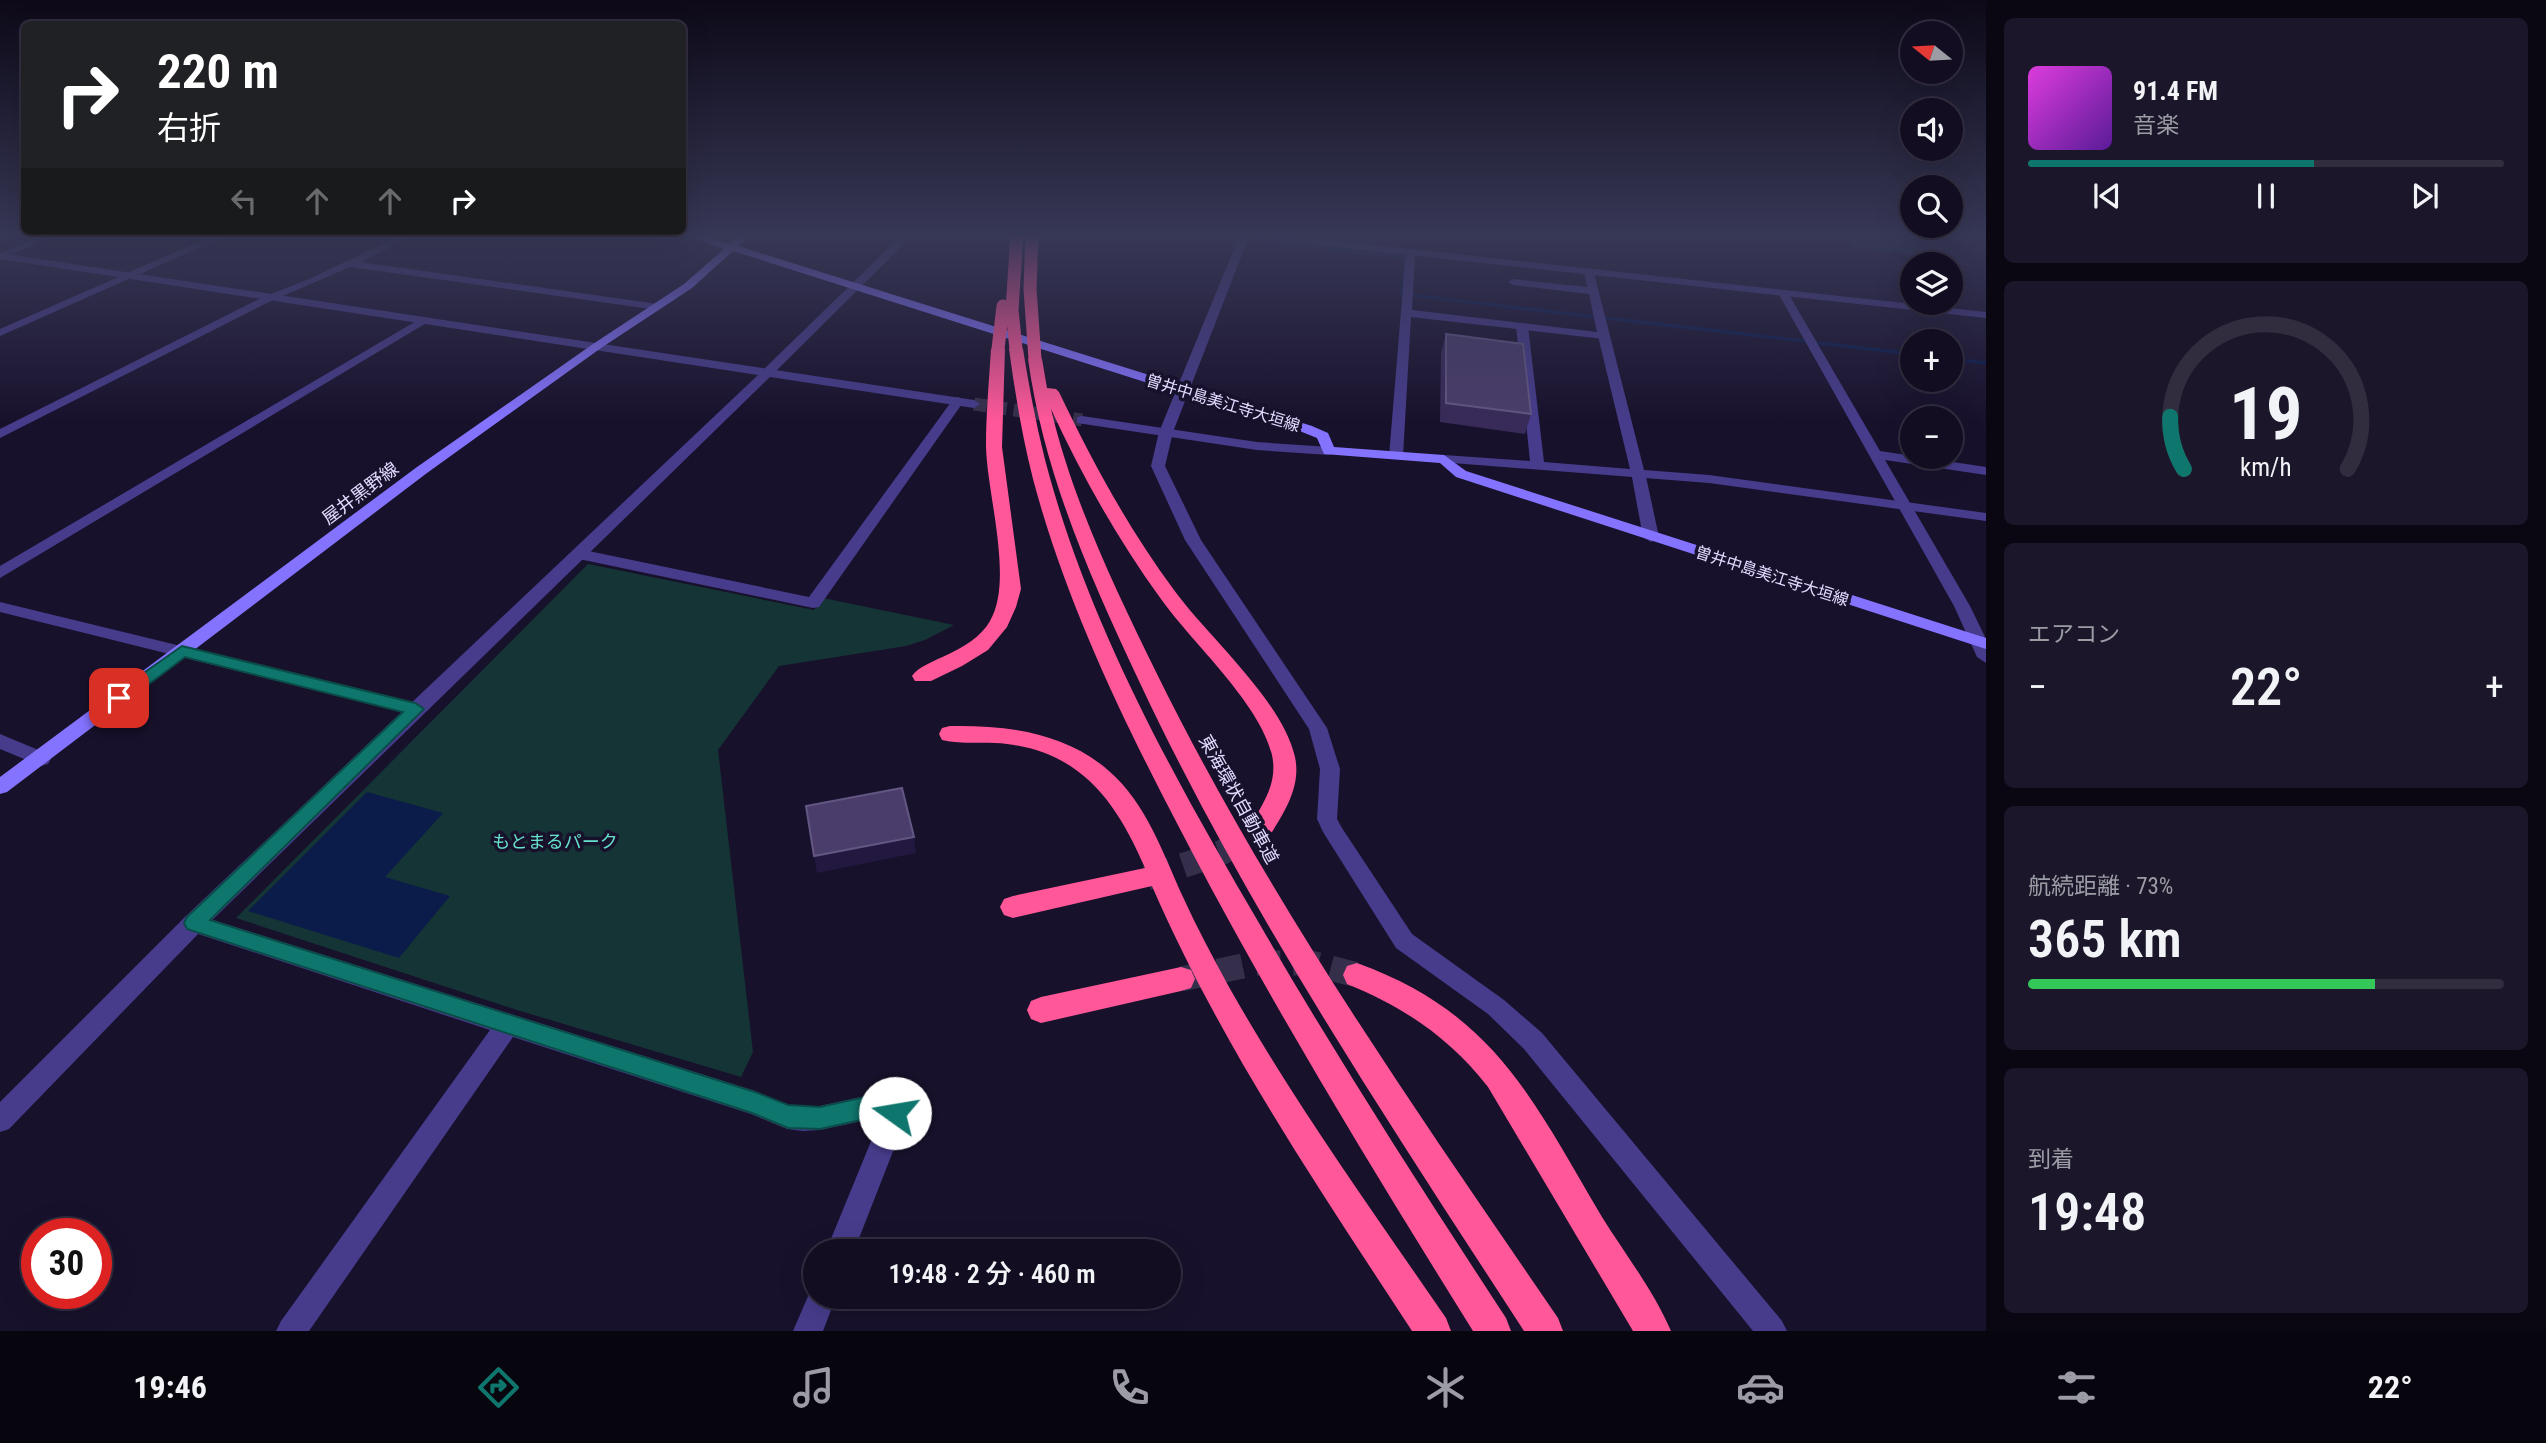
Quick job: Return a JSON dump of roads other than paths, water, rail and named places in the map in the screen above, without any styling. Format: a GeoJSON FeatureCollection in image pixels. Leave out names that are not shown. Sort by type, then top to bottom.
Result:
{"type":"FeatureCollection","features":[{"type":"Feature","properties":{"kind":"highway"},"geometry":{"type":"LineString","coordinates":[[1005,296],[1016,352],[1122,529],[1191,627],[1256,705],[1278,741],[1283,757],[1283,783],[1275,809],[1263,825]]}},
{"type":"Feature","properties":{"kind":"highway","name":"東海環状自動車道"},"geometry":{"type":"LineString","coordinates":[[1028,296],[1016,352],[1024,409],[1036,465],[1062,546],[1100,640],[1158,763],[1238,914],[1346,1100],[1493,1331]]}},
{"type":"Feature","properties":{"kind":"highway"},"geometry":{"type":"LineString","coordinates":[[923,676],[968,654],[987,640],[1000,625],[1007,607],[1011,589],[994,447],[1016,352]]}},
{"type":"Feature","properties":{"kind":"highway","name":"東海環状自動車道"},"geometry":{"type":"LineString","coordinates":[[1016,352],[1052,436],[1072,504],[1118,615],[1193,770],[1276,915],[1392,1100],[1545,1331]]}},
{"type":"Feature","properties":{"kind":"highway"},"geometry":{"type":"LineString","coordinates":[[950,734],[1003,734],[1030,738],[1054,747],[1100,775],[1120,798],[1138,827],[1214,986],[1264,1073],[1433,1331]]}},
{"type":"Feature","properties":{"kind":"highway"},"geometry":{"type":"LineString","coordinates":[[1013,907],[1147,878]]}},
{"type":"Feature","properties":{"kind":"highway"},"geometry":{"type":"LineString","coordinates":[[1357,975],[1388,987],[1424,1008],[1460,1034],[1492,1070],[1522,1113],[1654,1331]]}},
{"type":"Feature","properties":{"kind":"highway"},"geometry":{"type":"LineString","coordinates":[[1041,1010],[1181,979]]}},
{"type":"Feature","properties":{"kind":"main road","name":"屋井黒野線"},"geometry":{"type":"LineString","coordinates":[[0,788],[422,470],[597,346],[673,296]]}},
{"type":"Feature","properties":{"kind":"main road","name":"曽井中島美江寺大垣線"},"geometry":{"type":"LineString","coordinates":[[886,296],[1323,436],[1329,452],[1444,459],[1461,474],[1983,648]]}},
{"type":"Feature","properties":{"kind":"street"},"geometry":{"type":"LineString","coordinates":[[0,332],[83,296]]}},
{"type":"Feature","properties":{"kind":"street"},"geometry":{"type":"LineString","coordinates":[[260,296],[974,404]]}},
{"type":"Feature","properties":{"kind":"street"},"geometry":{"type":"LineString","coordinates":[[0,434],[277,296]]}},
{"type":"Feature","properties":{"kind":"street"},"geometry":{"type":"LineString","coordinates":[[584,296],[658,307]]}},
{"type":"Feature","properties":{"kind":"street"},"geometry":{"type":"LineString","coordinates":[[0,1120],[194,923],[847,296]]}},
{"type":"Feature","properties":{"kind":"street"},"geometry":{"type":"LineString","coordinates":[[1220,296],[1166,432],[1158,466],[1193,540],[1318,728],[1330,769],[1326,819],[1404,941],[1496,1007],[1533,1041],[1772,1331]]}},
{"type":"Feature","properties":{"kind":"street"},"geometry":{"type":"LineString","coordinates":[[1396,456],[1407,296]]}},
{"type":"Feature","properties":{"kind":"street"},"geometry":{"type":"LineString","coordinates":[[1595,296],[1651,537]]}},
{"type":"Feature","properties":{"kind":"street"},"geometry":{"type":"LineString","coordinates":[[1785,296],[1962,606],[1983,648]]}},
{"type":"Feature","properties":{"kind":"street"},"geometry":{"type":"LineString","coordinates":[[1812,296],[1986,315]]}},
{"type":"Feature","properties":{"kind":"street"},"geometry":{"type":"LineString","coordinates":[[1406,313],[1604,336]]}},
{"type":"Feature","properties":{"kind":"street"},"geometry":{"type":"LineString","coordinates":[[0,573],[422,322]]}},
{"type":"Feature","properties":{"kind":"street"},"geometry":{"type":"LineString","coordinates":[[1522,327],[1537,465]]}},
{"type":"Feature","properties":{"kind":"street"},"geometry":{"type":"LineString","coordinates":[[579,554],[813,603],[958,401]]}},
{"type":"Feature","properties":{"kind":"street"},"geometry":{"type":"LineString","coordinates":[[1082,420],[1257,446],[1329,452]]}},
{"type":"Feature","properties":{"kind":"street"},"geometry":{"type":"LineString","coordinates":[[1874,454],[1986,471]]}},
{"type":"Feature","properties":{"kind":"street"},"geometry":{"type":"LineString","coordinates":[[1444,459],[1638,472],[1737,482],[1986,517]]}},
{"type":"Feature","properties":{"kind":"street"},"geometry":{"type":"LineString","coordinates":[[0,607],[415,709]]}},
{"type":"Feature","properties":{"kind":"street"},"geometry":{"type":"LineString","coordinates":[[0,741],[41,759]]}},
{"type":"Feature","properties":{"kind":"street"},"geometry":{"type":"LineString","coordinates":[[194,923],[755,1103],[788,1117],[820,1118],[892,1102],[895,1113],[845,1239]]}},
{"type":"Feature","properties":{"kind":"street"},"geometry":{"type":"LineString","coordinates":[[291,1331],[508,1025]]}},
{"type":"Feature","properties":{"kind":"street"},"geometry":{"type":"LineString","coordinates":[[808,1331],[817,1309]]}},
{"type":"Feature","properties":{"kind":"water"},"geometry":{"type":"Polygon","coordinates":[[[367,792],[443,813],[385,877],[450,896],[399,958],[248,911],[367,792]]]}},
{"type":"Feature","properties":{"kind":"waterway"},"geometry":{"type":"LineString","coordinates":[[1420,296],[1595,317]]}},
{"type":"Feature","properties":{"kind":"waterway"},"geometry":{"type":"LineString","coordinates":[[1606,318],[1803,341]]}},
{"type":"Feature","properties":{"kind":"waterway"},"geometry":{"type":"LineString","coordinates":[[1819,343],[1900,352]]}},
{"type":"Feature","properties":{"kind":"waterway"},"geometry":{"type":"LineString","coordinates":[[1963,360],[1986,363]]}},
{"type":"Feature","properties":{"kind":"tunnel"},"geometry":{"type":"LineString","coordinates":[[974,404],[1082,420]]}},
{"type":"Feature","properties":{"kind":"tunnel"},"geometry":{"type":"LineString","coordinates":[[1147,878],[1223,852],[1263,825]]}},
{"type":"Feature","properties":{"kind":"tunnel"},"geometry":{"type":"LineString","coordinates":[[1181,979],[1257,963],[1311,963],[1357,975]]}},
{"type":"Feature","properties":{"kind":"park label","name":"もとまるパーク"},"geometry":{"type":"Point","coordinates":[555,841]}}]}
